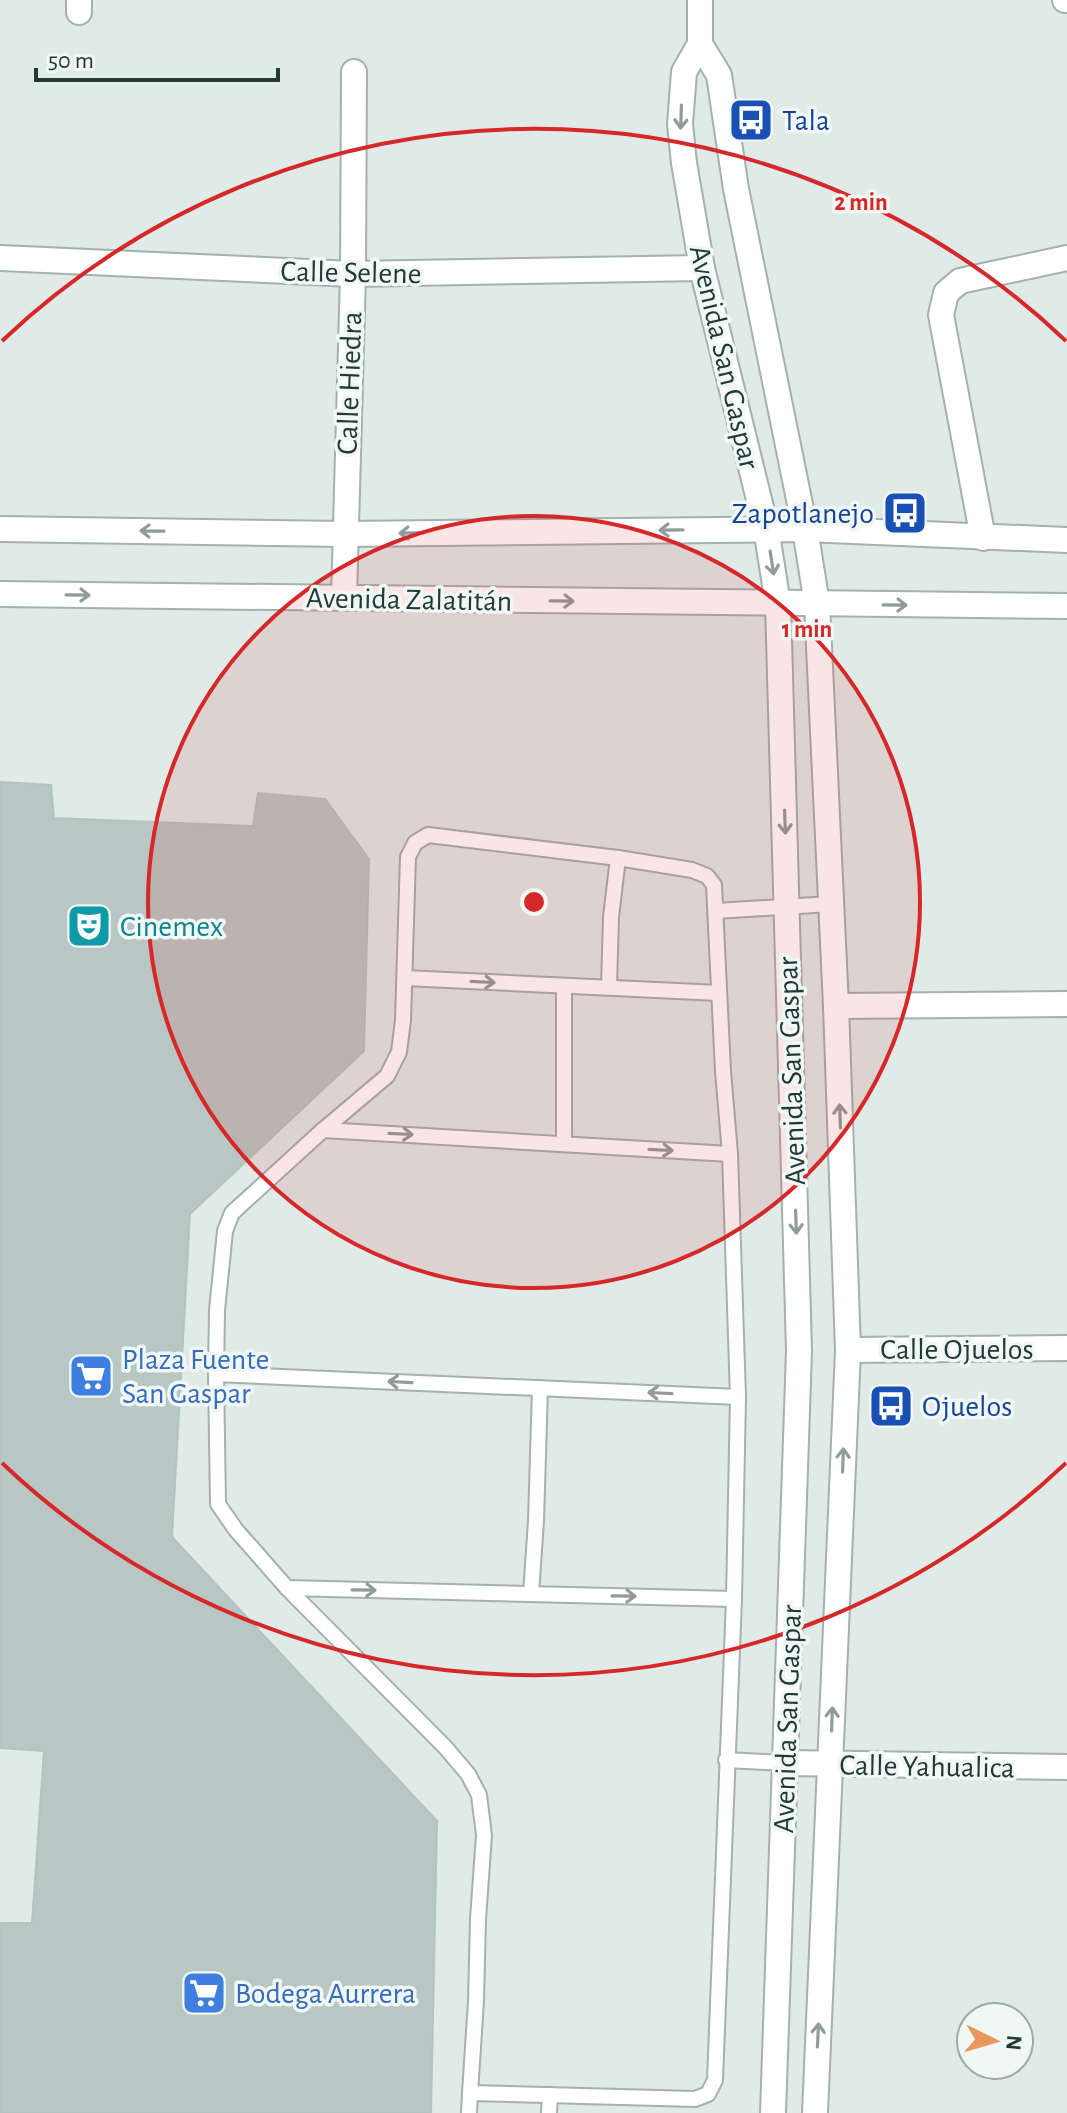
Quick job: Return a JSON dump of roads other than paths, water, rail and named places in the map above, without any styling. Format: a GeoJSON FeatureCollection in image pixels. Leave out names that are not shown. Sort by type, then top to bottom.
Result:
{"type":"FeatureCollection","features":[{"type":"Feature","properties":{"kind":"street","name":"Avenida San Gaspar"},"geometry":{"type":"LineString","coordinates":[[700,0],[700,44],[684,72],[680,124],[684,163],[702,268],[766,528],[778,604],[799,1351],[773,2113]]}},
{"type":"Feature","properties":{"kind":"street","name":"Avenida San Gaspar"},"geometry":{"type":"LineString","coordinates":[[700,44],[719,75],[736,189],[805,529],[817,604],[848,1350],[815,2113]]}},
{"type":"Feature","properties":{"kind":"street","name":"Calle Hiedra"},"geometry":{"type":"LineString","coordinates":[[344,598],[353,274],[354,72]]}},
{"type":"Feature","properties":{"kind":"street","name":"Calle Selene"},"geometry":{"type":"LineString","coordinates":[[0,258],[353,274],[702,268]]}},
{"type":"Feature","properties":{"kind":"street"},"geometry":{"type":"LineString","coordinates":[[983,538],[941,315],[946,293],[960,281],[1067,258]]}},
{"type":"Feature","properties":{"kind":"street"},"geometry":{"type":"LineString","coordinates":[[0,529],[344,534],[766,528],[1067,540]]}},
{"type":"Feature","properties":{"kind":"street","name":"Avenida Zalatitán"},"geometry":{"type":"LineString","coordinates":[[0,594],[1067,606]]}},
{"type":"Feature","properties":{"kind":"street"},"geometry":{"type":"LineString","coordinates":[[836,1006],[1067,1004]]}},
{"type":"Feature","properties":{"kind":"street","name":"Calle Ojuelos"},"geometry":{"type":"LineString","coordinates":[[848,1350],[1067,1348]]}},
{"type":"Feature","properties":{"kind":"street","name":"Calle Yahualica"},"geometry":{"type":"LineString","coordinates":[[786,1763],[1067,1767]]}},
{"type":"Feature","properties":{"kind":"lane"},"geometry":{"type":"LineString","coordinates":[[469,2113],[478,1919],[484,1835],[479,1795],[468,1774],[445,1747],[287,1588],[236,1530],[218,1504],[217,1310],[225,1231],[232,1213],[387,1076],[399,1052],[403,1020],[408,857],[415,843],[428,835],[618,858],[692,870],[707,876],[714,885],[730,1154],[738,1397],[734,1599],[715,2080],[708,2094],[695,2099],[470,2093]]}},
{"type":"Feature","properties":{"kind":"lane"},"geometry":{"type":"LineString","coordinates":[[609,987],[611,917],[618,858]]}},
{"type":"Feature","properties":{"kind":"lane"},"geometry":{"type":"LineString","coordinates":[[716,911],[831,904]]}},
{"type":"Feature","properties":{"kind":"lane"},"geometry":{"type":"LineString","coordinates":[[405,978],[719,993]]}},
{"type":"Feature","properties":{"kind":"lane"},"geometry":{"type":"LineString","coordinates":[[564,986],[564,1144]]}},
{"type":"Feature","properties":{"kind":"lane"},"geometry":{"type":"LineString","coordinates":[[323,1130],[730,1154]]}},
{"type":"Feature","properties":{"kind":"lane"},"geometry":{"type":"LineString","coordinates":[[216,1374],[738,1397]]}},
{"type":"Feature","properties":{"kind":"lane"},"geometry":{"type":"LineString","coordinates":[[531,1594],[540,1388]]}},
{"type":"Feature","properties":{"kind":"lane"},"geometry":{"type":"LineString","coordinates":[[287,1588],[734,1599]]}},
{"type":"Feature","properties":{"kind":"lane"},"geometry":{"type":"LineString","coordinates":[[726,1760],[786,1763]]}},
{"type":"Feature","properties":{"kind":"lane"},"geometry":{"type":"LineString","coordinates":[[549,2113],[550,2095]]}},
{"type":"Feature","properties":{"kind":"place","name":"Tala"},"geometry":{"type":"Point","coordinates":[751,120]}},
{"type":"Feature","properties":{"kind":"place","name":"Zapotlanejo"},"geometry":{"type":"Point","coordinates":[905,513]}},
{"type":"Feature","properties":{"kind":"place","name":"Cinemex"},"geometry":{"type":"Point","coordinates":[89,926]}},
{"type":"Feature","properties":{"kind":"place","name":"Plaza Fuente San Gaspar"},"geometry":{"type":"Point","coordinates":[91,1376]}},
{"type":"Feature","properties":{"kind":"place","name":"Ojuelos"},"geometry":{"type":"Point","coordinates":[891,1406]}},
{"type":"Feature","properties":{"kind":"place","name":"Bodega Aurrera"},"geometry":{"type":"Point","coordinates":[204,1993]}}]}
